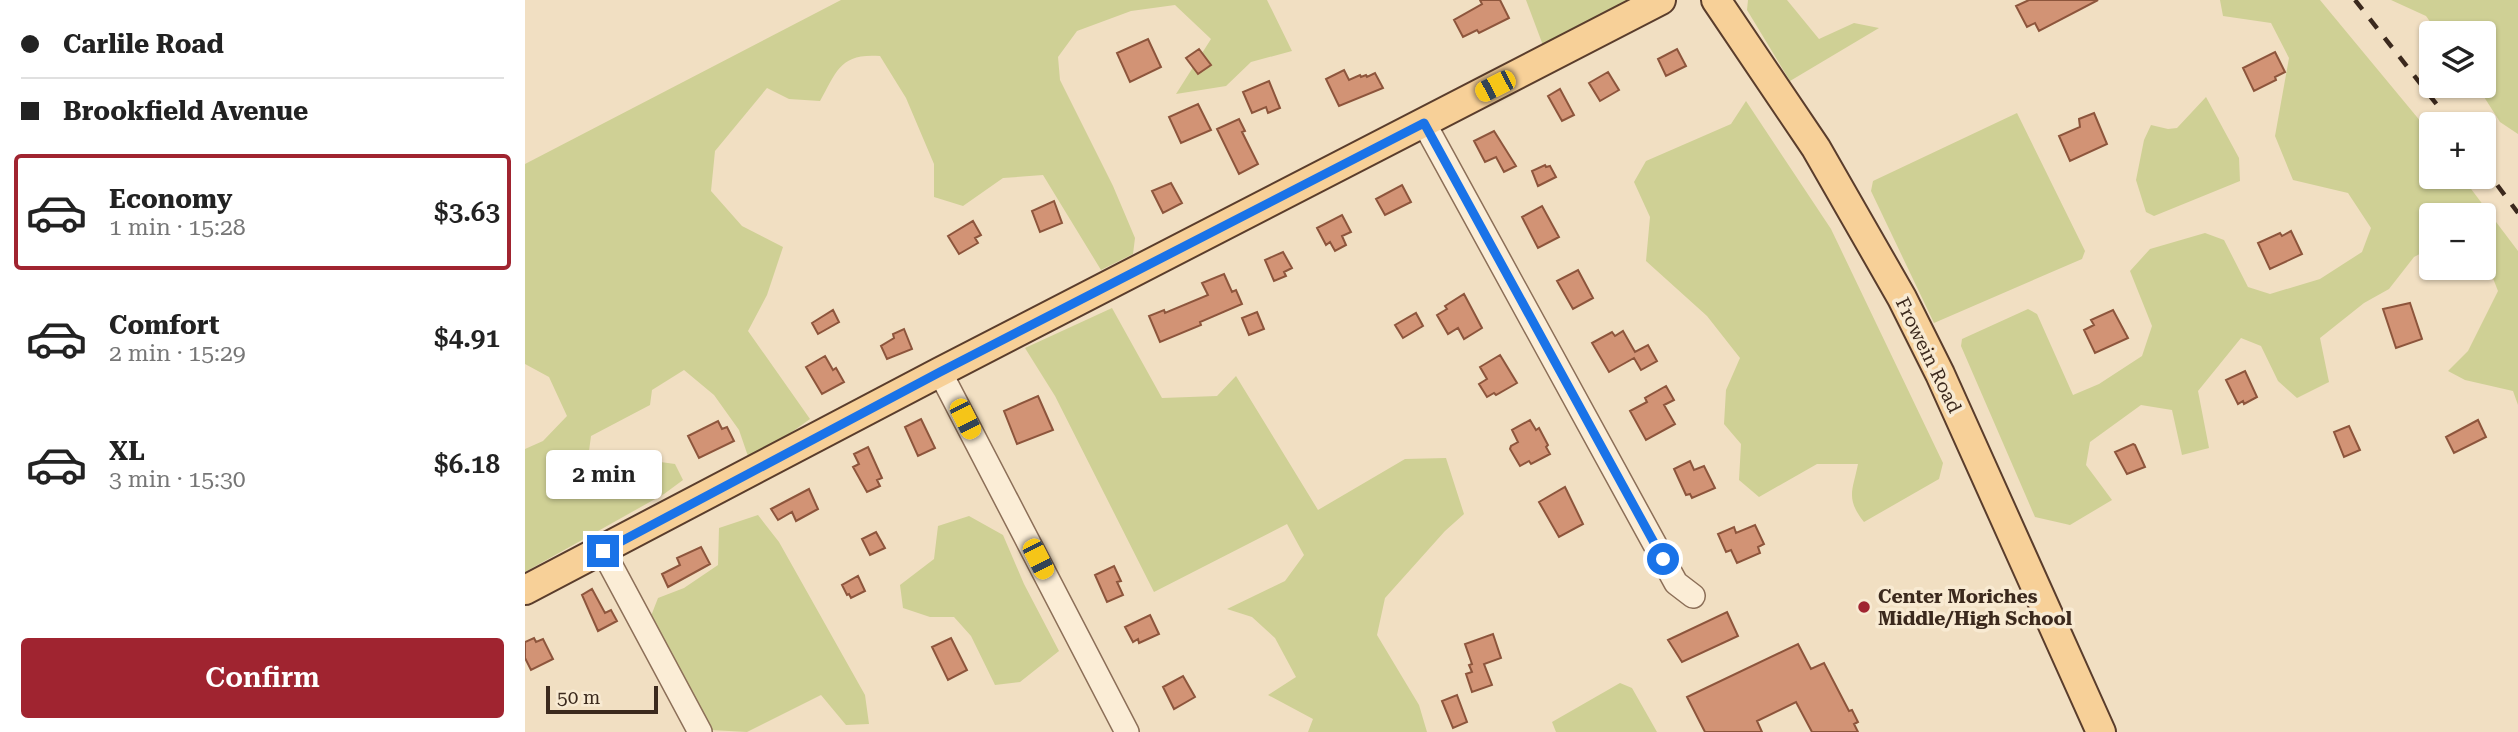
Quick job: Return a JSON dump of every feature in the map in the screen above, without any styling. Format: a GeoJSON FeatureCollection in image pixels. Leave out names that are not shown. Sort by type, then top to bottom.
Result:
{"type":"FeatureCollection","features":[{"type":"Feature","properties":{"kind":"main road"},"geometry":{"type":"LineString","coordinates":[[525,590],[940,372],[1661,0]]}},
{"type":"Feature","properties":{"kind":"main road","name":"Frowein Road"},"geometry":{"type":"LineString","coordinates":[[1716,0],[1806,132],[1902,298],[1940,374],[2101,732]]}},
{"type":"Feature","properties":{"kind":"street"},"geometry":{"type":"LineString","coordinates":[[1424,123],[1677,583],[1693,596]]}},
{"type":"Feature","properties":{"kind":"street"},"geometry":{"type":"LineString","coordinates":[[940,372],[1127,732]]}},
{"type":"Feature","properties":{"kind":"street"},"geometry":{"type":"LineString","coordinates":[[603,551],[700,732]]}},
{"type":"Feature","properties":{"kind":"green space"},"geometry":{"type":"Polygon","coordinates":[[[841,0],[1267,0],[1292,51],[1251,62],[1226,86],[1176,94],[1211,39],[1175,5],[1131,11],[1077,31],[1058,57],[1060,80],[1113,186],[1135,238],[1133,254],[1101,270],[1043,175],[1003,178],[963,206],[934,197],[934,164],[906,98],[880,56],[856,58],[841,66],[820,101],[789,99],[767,88],[715,151],[711,191],[742,226],[783,247],[767,295],[748,331],[810,419],[750,462],[739,430],[714,395],[684,370],[652,390],[650,405],[591,436],[587,466],[646,460],[675,464],[683,480],[664,494],[525,572],[525,449],[543,441],[567,416],[549,377],[525,364],[525,164],[841,0]]]}},
{"type":"Feature","properties":{"kind":"green space"},"geometry":{"type":"Polygon","coordinates":[[[1526,0],[1628,0],[1544,48],[1526,0]]]}},
{"type":"Feature","properties":{"kind":"green space"},"geometry":{"type":"Polygon","coordinates":[[[1748,0],[1787,0],[1819,39],[1854,23],[1879,28],[1790,81],[1747,10],[1748,0]]]}},
{"type":"Feature","properties":{"kind":"green space"},"geometry":{"type":"Polygon","coordinates":[[[2220,0],[2320,0],[2419,120],[2419,189],[2471,189],[2482,203],[2419,203],[2419,254],[2389,289],[2364,303],[2320,338],[2329,382],[2297,398],[2278,381],[2261,346],[2241,338],[2198,391],[2209,448],[2182,455],[2172,410],[2141,405],[2090,442],[2086,465],[2112,500],[2070,525],[2035,517],[1961,346],[1962,339],[2028,309],[2037,314],[2073,395],[2099,384],[2142,356],[2152,326],[2130,271],[2150,249],[2205,233],[2224,240],[2248,287],[2270,294],[2320,279],[2362,252],[2371,228],[2348,193],[2293,180],[2275,136],[2289,58],[2271,23],[2223,16],[2220,0]]]}},
{"type":"Feature","properties":{"kind":"green space"},"geometry":{"type":"Polygon","coordinates":[[[2391,0],[2518,0],[2518,134],[2500,122],[2485,98],[2496,98],[2496,21],[2430,21],[2426,16],[2391,0]]]}},
{"type":"Feature","properties":{"kind":"green space"},"geometry":{"type":"Polygon","coordinates":[[[2206,97],[2239,158],[2240,181],[2154,216],[2146,212],[2136,180],[2144,140],[2151,125],[2177,128],[2206,97]]]}},
{"type":"Feature","properties":{"kind":"green space"},"geometry":{"type":"Polygon","coordinates":[[[1746,101],[1831,229],[1943,463],[1939,479],[1864,522],[1852,500],[1858,464],[1817,464],[1759,497],[1739,480],[1741,444],[1724,424],[1726,390],[1740,358],[1707,316],[1646,261],[1650,217],[1634,182],[1646,161],[1731,124],[1746,101]]]}},
{"type":"Feature","properties":{"kind":"green space"},"geometry":{"type":"Polygon","coordinates":[[[2017,113],[2085,251],[2082,259],[1934,323],[1871,191],[1873,181],[2017,113]]]}},
{"type":"Feature","properties":{"kind":"green space"},"geometry":{"type":"Polygon","coordinates":[[[2496,222],[2518,251],[2518,405],[2513,391],[2465,380],[2448,371],[2468,351],[2498,291],[2494,280],[2496,280],[2496,222]]]}},
{"type":"Feature","properties":{"kind":"green space"},"geometry":{"type":"Polygon","coordinates":[[[1112,308],[1162,398],[1217,396],[1236,376],[1318,510],[1405,459],[1446,458],[1464,514],[1445,531],[1385,598],[1377,635],[1419,705],[1427,732],[1308,732],[1313,719],[1268,695],[1296,677],[1275,638],[1252,617],[1227,609],[1285,581],[1304,555],[1287,524],[1154,592],[1055,396],[1025,348],[1112,308]]]}},
{"type":"Feature","properties":{"kind":"green space"},"geometry":{"type":"Polygon","coordinates":[[[758,515],[779,542],[865,695],[869,724],[846,725],[821,695],[747,732],[711,730],[651,616],[658,598],[684,588],[718,565],[719,528],[758,515]]]}},
{"type":"Feature","properties":{"kind":"green space"},"geometry":{"type":"Polygon","coordinates":[[[969,516],[1003,535],[1024,584],[1059,651],[1020,682],[995,685],[971,636],[954,617],[930,617],[903,608],[900,585],[934,559],[938,526],[969,516]]]}},
{"type":"Feature","properties":{"kind":"green space"},"geometry":{"type":"Polygon","coordinates":[[[1620,683],[1632,688],[1657,732],[1556,732],[1552,722],[1620,683]]]}},
{"type":"Feature","properties":{"kind":"building"},"geometry":{"type":"Polygon","coordinates":[[[1480,0],[1500,0],[1509,18],[1479,33],[1477,30],[1463,37],[1454,20],[1482,4],[1480,0]]]}},
{"type":"Feature","properties":{"kind":"building"},"geometry":{"type":"Polygon","coordinates":[[[2029,0],[2098,0],[2039,31],[2035,23],[2027,27],[2016,6],[2029,0]]]}},
{"type":"Feature","properties":{"kind":"building"},"geometry":{"type":"Polygon","coordinates":[[[1148,39],[1161,67],[1130,82],[1117,53],[1148,39]]]}},
{"type":"Feature","properties":{"kind":"building"},"geometry":{"type":"Polygon","coordinates":[[[1199,49],[1211,65],[1198,74],[1186,58],[1199,49]]]}},
{"type":"Feature","properties":{"kind":"building"},"geometry":{"type":"Polygon","coordinates":[[[1677,49],[1686,66],[1666,76],[1658,59],[1677,49]]]}},
{"type":"Feature","properties":{"kind":"building"},"geometry":{"type":"Polygon","coordinates":[[[2275,52],[2285,72],[2275,77],[2276,80],[2254,91],[2243,68],[2275,52]]]}},
{"type":"Feature","properties":{"kind":"building"},"geometry":{"type":"Polygon","coordinates":[[[1344,70],[1349,80],[1375,73],[1383,88],[1339,106],[1326,79],[1344,70]]]}},
{"type":"Feature","properties":{"kind":"building"},"geometry":{"type":"Polygon","coordinates":[[[1608,72],[1619,90],[1600,101],[1589,83],[1608,72]]]}},
{"type":"Feature","properties":{"kind":"building"},"geometry":{"type":"Polygon","coordinates":[[[1269,81],[1280,108],[1268,113],[1266,107],[1252,113],[1243,92],[1269,81]]]}},
{"type":"Feature","properties":{"kind":"building"},"geometry":{"type":"Polygon","coordinates":[[[1560,89],[1574,115],[1562,121],[1548,96],[1560,89]]]}},
{"type":"Feature","properties":{"kind":"building"},"geometry":{"type":"Polygon","coordinates":[[[1198,104],[1211,130],[1181,143],[1169,117],[1198,104]]]}},
{"type":"Feature","properties":{"kind":"building"},"geometry":{"type":"Polygon","coordinates":[[[2094,113],[2107,144],[2070,161],[2059,136],[2080,127],[2079,119],[2094,113]]]}},
{"type":"Feature","properties":{"kind":"building"},"geometry":{"type":"Polygon","coordinates":[[[1239,119],[1245,131],[1242,132],[1258,164],[1239,174],[1217,129],[1239,119]]]}},
{"type":"Feature","properties":{"kind":"building"},"geometry":{"type":"Polygon","coordinates":[[[1494,131],[1516,166],[1504,172],[1496,157],[1485,162],[1474,141],[1494,131]]]}},
{"type":"Feature","properties":{"kind":"building"},"geometry":{"type":"Polygon","coordinates":[[[1545,165],[1550,166],[1556,177],[1538,186],[1532,171],[1545,165]]]}},
{"type":"Feature","properties":{"kind":"building"},"geometry":{"type":"Polygon","coordinates":[[[1171,183],[1182,203],[1163,213],[1152,191],[1171,183]]]}},
{"type":"Feature","properties":{"kind":"building"},"geometry":{"type":"Polygon","coordinates":[[[1402,185],[1411,202],[1385,215],[1376,199],[1402,185]]]}},
{"type":"Feature","properties":{"kind":"building"},"geometry":{"type":"Polygon","coordinates":[[[1054,201],[1062,223],[1040,232],[1032,211],[1054,201]]]}},
{"type":"Feature","properties":{"kind":"building"},"geometry":{"type":"Polygon","coordinates":[[[1542,206],[1559,237],[1538,248],[1522,217],[1542,206]]]}},
{"type":"Feature","properties":{"kind":"building"},"geometry":{"type":"Polygon","coordinates":[[[1342,215],[1351,232],[1342,236],[1346,245],[1335,251],[1330,242],[1326,245],[1317,228],[1342,215]]]}},
{"type":"Feature","properties":{"kind":"building"},"geometry":{"type":"Polygon","coordinates":[[[973,221],[981,235],[975,238],[978,243],[959,254],[948,236],[973,221]]]}},
{"type":"Feature","properties":{"kind":"building"},"geometry":{"type":"Polygon","coordinates":[[[2291,231],[2302,254],[2270,269],[2258,243],[2291,231]]]}},
{"type":"Feature","properties":{"kind":"building"},"geometry":{"type":"Polygon","coordinates":[[[1283,252],[1292,268],[1284,272],[1286,276],[1274,281],[1265,260],[1283,252]]]}},
{"type":"Feature","properties":{"kind":"building"},"geometry":{"type":"Polygon","coordinates":[[[1578,270],[1593,298],[1573,309],[1557,281],[1578,270]]]}},
{"type":"Feature","properties":{"kind":"building"},"geometry":{"type":"Polygon","coordinates":[[[1224,274],[1232,292],[1236,290],[1242,304],[1160,342],[1149,316],[1164,310],[1165,313],[1208,295],[1202,283],[1224,274]]]}},
{"type":"Feature","properties":{"kind":"building"},"geometry":{"type":"Polygon","coordinates":[[[1464,294],[1482,328],[1464,339],[1458,328],[1448,334],[1437,315],[1447,309],[1445,306],[1464,294]]]}},
{"type":"Feature","properties":{"kind":"building"},"geometry":{"type":"Polygon","coordinates":[[[2410,303],[2422,339],[2396,348],[2383,309],[2410,303]]]}},
{"type":"Feature","properties":{"kind":"building"},"geometry":{"type":"Polygon","coordinates":[[[833,310],[839,322],[818,334],[812,323],[833,310]]]}},
{"type":"Feature","properties":{"kind":"building"},"geometry":{"type":"Polygon","coordinates":[[[2113,310],[2128,338],[2095,353],[2084,330],[2094,325],[2091,320],[2113,310]]]}},
{"type":"Feature","properties":{"kind":"building"},"geometry":{"type":"Polygon","coordinates":[[[1257,312],[1264,329],[1249,335],[1242,318],[1257,312]]]}},
{"type":"Feature","properties":{"kind":"building"},"geometry":{"type":"Polygon","coordinates":[[[1416,313],[1423,326],[1403,338],[1395,325],[1416,313]]]}},
{"type":"Feature","properties":{"kind":"building"},"geometry":{"type":"Polygon","coordinates":[[[904,329],[912,349],[887,359],[881,346],[894,338],[893,334],[904,329]]]}},
{"type":"Feature","properties":{"kind":"building"},"geometry":{"type":"Polygon","coordinates":[[[1623,331],[1635,352],[1648,345],[1657,361],[1641,370],[1634,358],[1609,372],[1592,343],[1612,332],[1615,336],[1623,331]]]}},
{"type":"Feature","properties":{"kind":"building"},"geometry":{"type":"Polygon","coordinates":[[[1500,355],[1517,383],[1487,397],[1479,384],[1487,379],[1480,367],[1500,355]]]}},
{"type":"Feature","properties":{"kind":"building"},"geometry":{"type":"Polygon","coordinates":[[[825,356],[844,382],[822,394],[806,367],[825,356]]]}},
{"type":"Feature","properties":{"kind":"building"},"geometry":{"type":"Polygon","coordinates":[[[2245,371],[2257,397],[2238,404],[2226,380],[2245,371]]]}},
{"type":"Feature","properties":{"kind":"building"},"geometry":{"type":"Polygon","coordinates":[[[1666,386],[1674,400],[1664,405],[1675,424],[1646,440],[1630,411],[1647,402],[1645,398],[1666,386]]]}},
{"type":"Feature","properties":{"kind":"building"},"geometry":{"type":"Polygon","coordinates":[[[1038,396],[1053,430],[1017,444],[1004,411],[1038,396]]]}},
{"type":"Feature","properties":{"kind":"building"},"geometry":{"type":"Polygon","coordinates":[[[921,419],[935,448],[918,456],[905,427],[921,419]]]}},
{"type":"Feature","properties":{"kind":"building"},"geometry":{"type":"Polygon","coordinates":[[[1530,420],[1536,430],[1539,428],[1550,454],[1531,464],[1529,461],[1520,466],[1510,449],[1518,442],[1512,430],[1530,420]]]}},
{"type":"Feature","properties":{"kind":"building"},"geometry":{"type":"Polygon","coordinates":[[[2478,420],[2486,437],[2454,453],[2446,437],[2478,420]]]}},
{"type":"Feature","properties":{"kind":"building"},"geometry":{"type":"Polygon","coordinates":[[[718,421],[722,429],[727,427],[734,441],[699,458],[688,436],[718,421]]]}},
{"type":"Feature","properties":{"kind":"building"},"geometry":{"type":"Polygon","coordinates":[[[2349,426],[2360,450],[2344,457],[2334,432],[2349,426]]]}},
{"type":"Feature","properties":{"kind":"building"},"geometry":{"type":"Polygon","coordinates":[[[2133,444],[2145,467],[2127,474],[2115,452],[2133,444]]]}},
{"type":"Feature","properties":{"kind":"building"},"geometry":{"type":"Polygon","coordinates":[[[868,447],[882,478],[877,480],[880,486],[867,492],[853,467],[859,464],[854,454],[868,447]]]}},
{"type":"Feature","properties":{"kind":"building"},"geometry":{"type":"Polygon","coordinates":[[[1690,461],[1694,470],[1704,466],[1715,488],[1692,498],[1690,494],[1686,495],[1674,469],[1690,461]]]}},
{"type":"Feature","properties":{"kind":"building"},"geometry":{"type":"Polygon","coordinates":[[[1565,487],[1583,524],[1559,537],[1539,502],[1565,487]]]}},
{"type":"Feature","properties":{"kind":"building"},"geometry":{"type":"Polygon","coordinates":[[[809,489],[818,509],[796,521],[792,512],[778,520],[771,509],[809,489]]]}},
{"type":"Feature","properties":{"kind":"building"},"geometry":{"type":"Polygon","coordinates":[[[1755,525],[1764,544],[1758,547],[1760,553],[1737,563],[1731,550],[1726,552],[1718,534],[1734,527],[1736,533],[1755,525]]]}},
{"type":"Feature","properties":{"kind":"building"},"geometry":{"type":"Polygon","coordinates":[[[876,532],[885,548],[870,555],[862,539],[876,532]]]}},
{"type":"Feature","properties":{"kind":"building"},"geometry":{"type":"Polygon","coordinates":[[[701,547],[710,564],[668,587],[662,574],[680,565],[677,558],[701,547]]]}},
{"type":"Feature","properties":{"kind":"building"},"geometry":{"type":"Polygon","coordinates":[[[1114,566],[1121,581],[1117,582],[1123,595],[1107,602],[1095,575],[1114,566]]]}},
{"type":"Feature","properties":{"kind":"building"},"geometry":{"type":"Polygon","coordinates":[[[858,576],[865,591],[851,598],[842,585],[858,576]]]}},
{"type":"Feature","properties":{"kind":"building"},"geometry":{"type":"Polygon","coordinates":[[[592,589],[605,613],[611,610],[617,621],[598,631],[582,595],[592,589]]]}},
{"type":"Feature","properties":{"kind":"building"},"geometry":{"type":"Polygon","coordinates":[[[1727,612],[1738,636],[1682,662],[1668,640],[1727,612]]]}},
{"type":"Feature","properties":{"kind":"building"},"geometry":{"type":"Polygon","coordinates":[[[1150,615],[1159,634],[1139,643],[1138,639],[1133,642],[1125,627],[1150,615]]]}},
{"type":"Feature","properties":{"kind":"building"},"geometry":{"type":"Polygon","coordinates":[[[1493,634],[1501,658],[1484,664],[1492,685],[1472,692],[1466,674],[1472,672],[1469,665],[1472,664],[1465,644],[1493,634]]]}},
{"type":"Feature","properties":{"kind":"building"},"geometry":{"type":"Polygon","coordinates":[[[534,638],[536,642],[543,639],[553,659],[531,670],[525,658],[525,642],[534,638]]]}},
{"type":"Feature","properties":{"kind":"building"},"geometry":{"type":"Polygon","coordinates":[[[951,638],[967,670],[948,680],[932,647],[951,638]]]}},
{"type":"Feature","properties":{"kind":"building"},"geometry":{"type":"Polygon","coordinates":[[[1798,644],[1811,669],[1824,663],[1849,711],[1852,710],[1858,722],[1854,724],[1858,732],[1812,732],[1796,702],[1757,721],[1762,732],[1705,732],[1687,697],[1798,644]]]}},
{"type":"Feature","properties":{"kind":"building"},"geometry":{"type":"Polygon","coordinates":[[[1183,676],[1195,697],[1174,709],[1163,687],[1183,676]]]}},
{"type":"Feature","properties":{"kind":"building"},"geometry":{"type":"Polygon","coordinates":[[[1457,695],[1467,722],[1453,728],[1442,701],[1457,695]]]}},
{"type":"Feature","properties":{"kind":"railway"},"geometry":{"type":"LineString","coordinates":[[2355,0],[2443,112]]}},
{"type":"Feature","properties":{"kind":"railway"},"geometry":{"type":"LineString","coordinates":[[2496,183],[2518,213]]}},
{"type":"Feature","properties":{"kind":"place","name":"Center Moriches Middle/High School"},"geometry":{"type":"Point","coordinates":[1864,607]}},
{"type":"Feature","properties":{"kind":"route"},"geometry":{"type":"LineString","coordinates":[[603,551],[940,372],[1424,123],[1663,559]]}}]}
